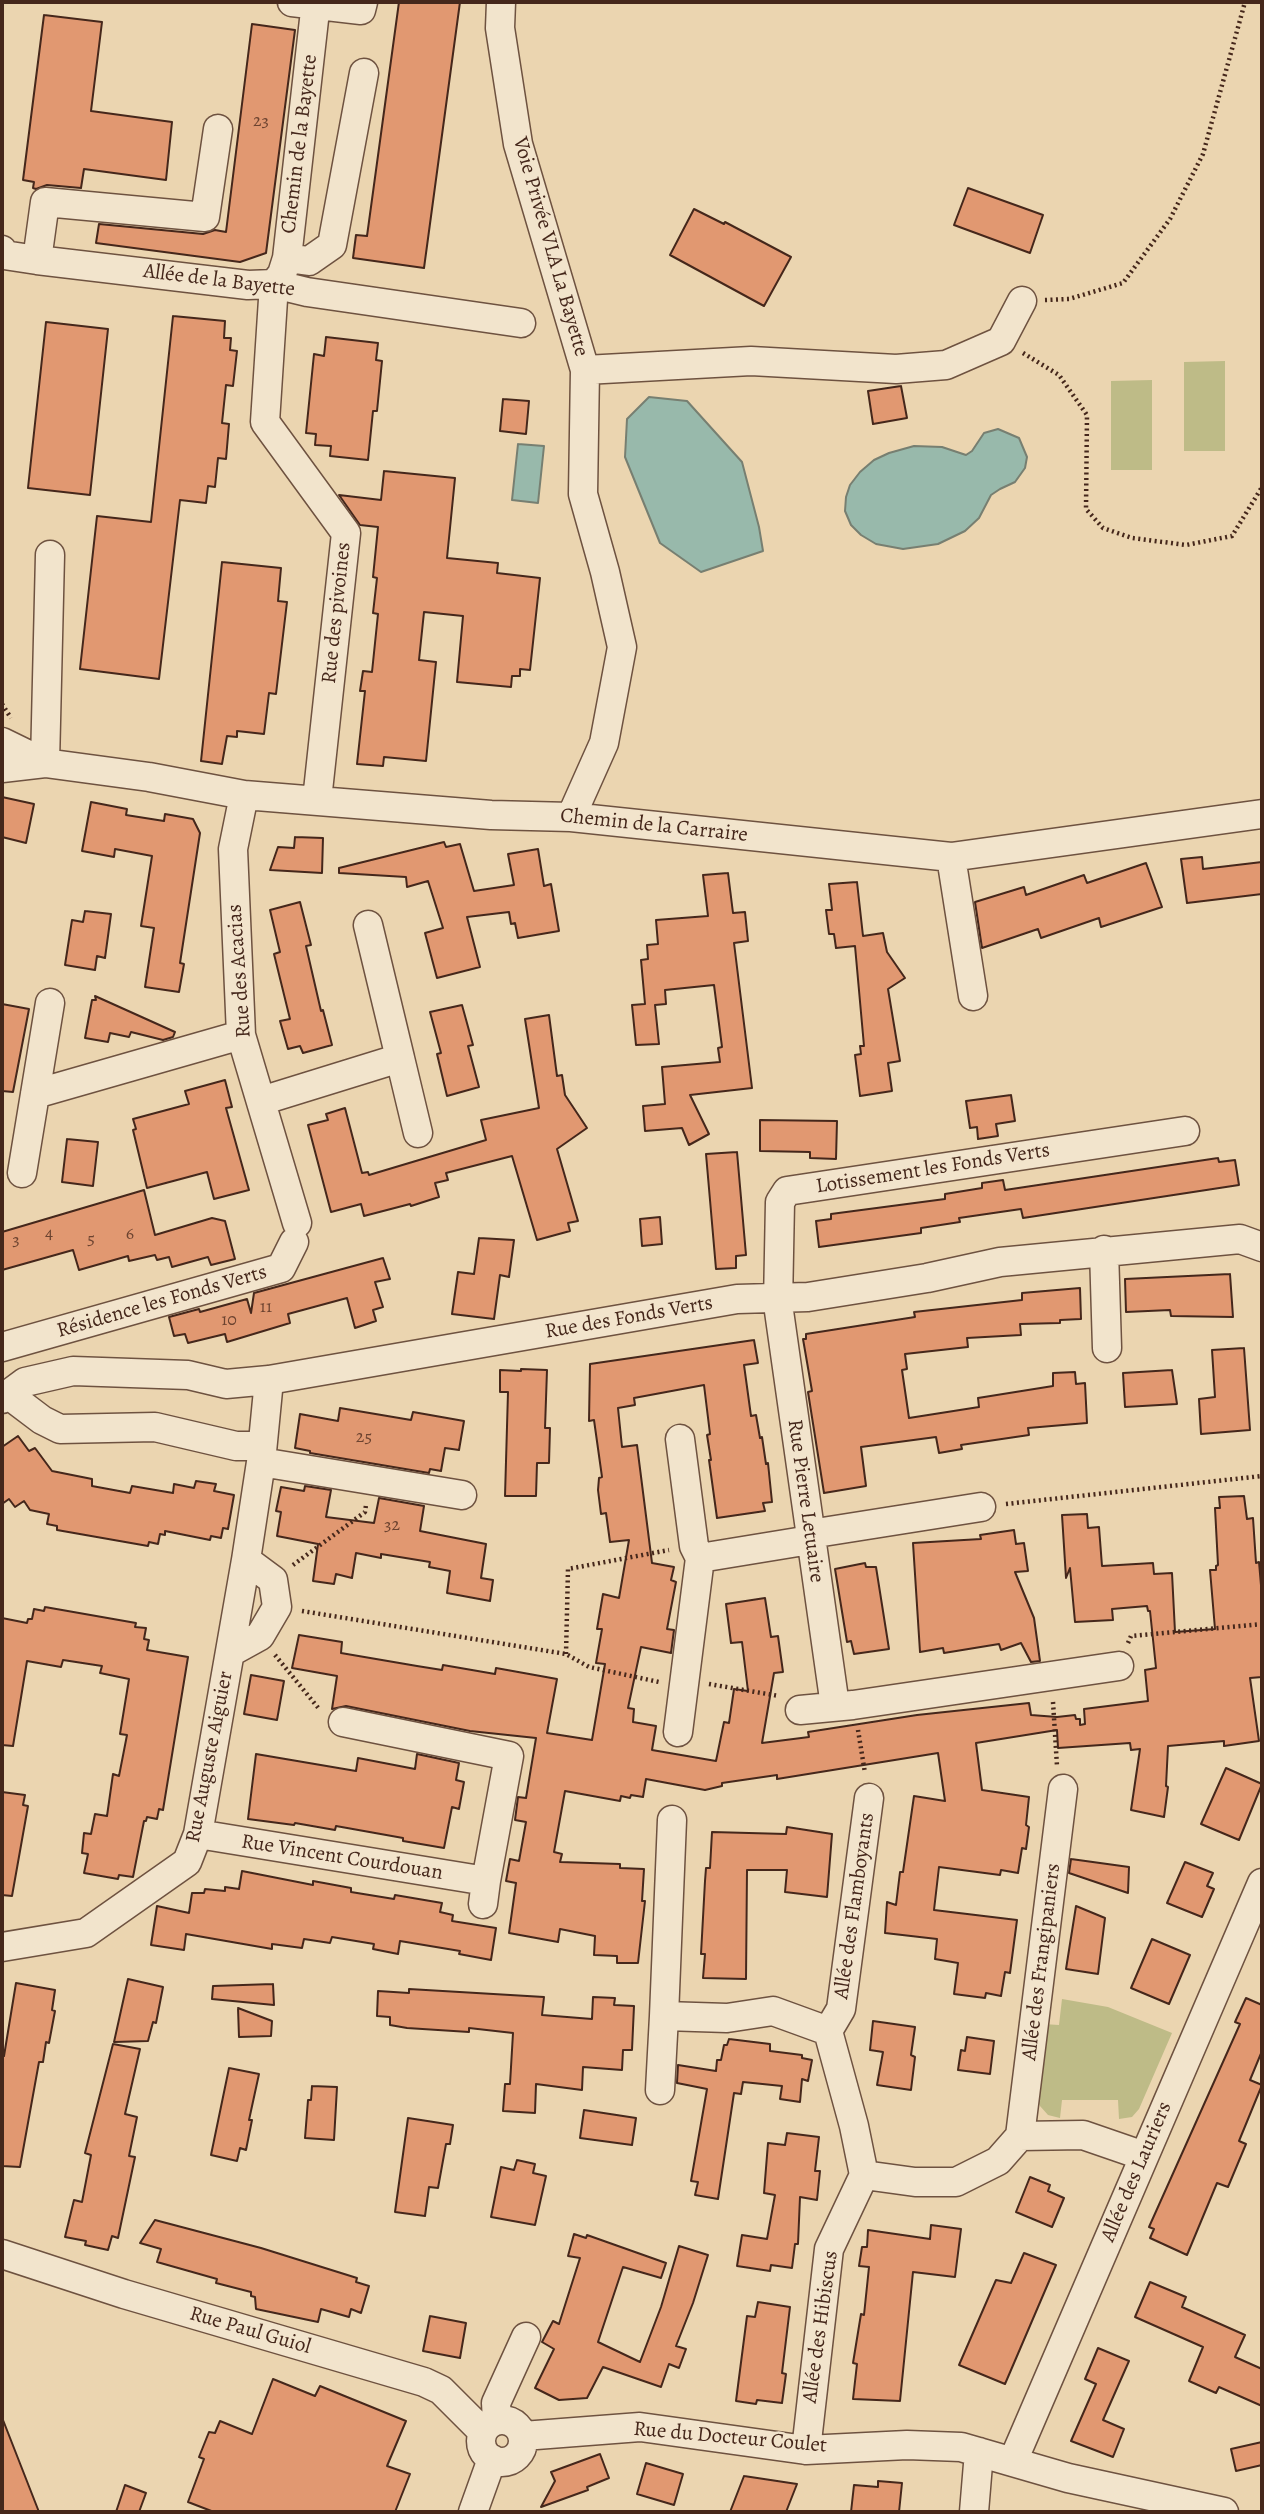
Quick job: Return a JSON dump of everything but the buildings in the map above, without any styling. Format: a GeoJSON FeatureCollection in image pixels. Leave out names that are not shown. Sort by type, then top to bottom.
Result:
{"type":"FeatureCollection","features":[{"type":"Feature","properties":{"kind":"street"},"geometry":{"type":"LineString","coordinates":[[308,3],[361,10],[363,2]]}},
{"type":"Feature","properties":{"kind":"street","name":"Voie Privée VLA La Bayette"},"geometry":{"type":"LineString","coordinates":[[500,2],[500,28],[518,144],[585,370],[583,494],[622,647],[604,743],[571,817]]}},
{"type":"Feature","properties":{"kind":"street","name":"Chemin de la Bayette"},"geometry":{"type":"LineString","coordinates":[[274,284],[282,274],[287,258],[308,3]]}},
{"type":"Feature","properties":{"kind":"street"},"geometry":{"type":"LineString","coordinates":[[287,258],[309,261],[332,245],[364,72]]}},
{"type":"Feature","properties":{"kind":"street"},"geometry":{"type":"LineString","coordinates":[[37,260],[45,201],[205,217],[218,129]]}},
{"type":"Feature","properties":{"kind":"street","name":"Allée de la Bayette"},"geometry":{"type":"LineString","coordinates":[[3,252],[37,260],[248,285],[274,284],[307,292],[521,323]]}},
{"type":"Feature","properties":{"kind":"street","name":"Rue des pivoines"},"geometry":{"type":"LineString","coordinates":[[274,284],[265,422],[346,533],[317,800]]}},
{"type":"Feature","properties":{"kind":"street"},"geometry":{"type":"LineString","coordinates":[[585,370],[751,361],[896,369],[946,365],[1001,341],[1022,301]]}},
{"type":"Feature","properties":{"kind":"street"},"geometry":{"type":"LineString","coordinates":[[45,763],[50,555]]}},
{"type":"Feature","properties":{"kind":"street","name":"Chemin de la Carraire"},"geometry":{"type":"LineString","coordinates":[[2,742],[45,763]]}},
{"type":"Feature","properties":{"kind":"street","name":"Chemin de la Carraire"},"geometry":{"type":"LineString","coordinates":[[2,768],[45,763],[149,777],[244,795],[491,815],[571,817],[951,857],[1262,814]]}},
{"type":"Feature","properties":{"kind":"street","name":"Rue des Acacias"},"geometry":{"type":"LineString","coordinates":[[244,795],[233,849],[241,1035],[295,1232]]}},
{"type":"Feature","properties":{"kind":"street"},"geometry":{"type":"LineString","coordinates":[[951,857],[973,996]]}},
{"type":"Feature","properties":{"kind":"street"},"geometry":{"type":"LineString","coordinates":[[369,925],[418,1133]]}},
{"type":"Feature","properties":{"kind":"street"},"geometry":{"type":"LineString","coordinates":[[22,1173],[50,1003]]}},
{"type":"Feature","properties":{"kind":"street"},"geometry":{"type":"LineString","coordinates":[[35,1094],[241,1035]]}},
{"type":"Feature","properties":{"kind":"street"},"geometry":{"type":"LineString","coordinates":[[261,1101],[400,1058]]}},
{"type":"Feature","properties":{"kind":"street","name":"Lotissement les Fonds Verts"},"geometry":{"type":"LineString","coordinates":[[778,1297],[780,1202],[787,1191],[1185,1131]]}},
{"type":"Feature","properties":{"kind":"street","name":"Résidence les Fonds Verts"},"geometry":{"type":"LineString","coordinates":[[12,1392],[8,1345],[281,1268],[295,1232]]}},
{"type":"Feature","properties":{"kind":"street","name":"Rue des Fonds Verts"},"geometry":{"type":"LineString","coordinates":[[12,1392],[74,1371],[188,1375],[226,1384],[269,1380],[737,1299],[808,1297],[927,1278],[1000,1262],[1240,1239],[1262,1247]]}},
{"type":"Feature","properties":{"kind":"street"},"geometry":{"type":"LineString","coordinates":[[1104,1251],[1107,1348]]}},
{"type":"Feature","properties":{"kind":"street","name":"Rue Pierre Letuaire"},"geometry":{"type":"LineString","coordinates":[[778,1297],[810,1537],[844,1705]]}},
{"type":"Feature","properties":{"kind":"street","name":"Rue Auguste Aiguier"},"geometry":{"type":"LineString","coordinates":[[2,1947],[86,1933],[187,1862],[198,1834],[231,1652],[262,1454],[269,1380]]}},
{"type":"Feature","properties":{"kind":"street"},"geometry":{"type":"LineString","coordinates":[[12,1392],[42,1420],[60,1429],[155,1427],[370,1481],[462,1495]]}},
{"type":"Feature","properties":{"kind":"street"},"geometry":{"type":"LineString","coordinates":[[678,1732],[697,1552],[680,1439]]}},
{"type":"Feature","properties":{"kind":"street"},"geometry":{"type":"LineString","coordinates":[[697,1552],[810,1537],[981,1507]]}},
{"type":"Feature","properties":{"kind":"street"},"geometry":{"type":"LineString","coordinates":[[246,1560],[275,1593],[260,1636]]}},
{"type":"Feature","properties":{"kind":"street","name":"Rue Auguste Aiguier"},"geometry":{"type":"LineString","coordinates":[[231,1652],[260,1636]]}},
{"type":"Feature","properties":{"kind":"street"},"geometry":{"type":"LineString","coordinates":[[800,1710],[1119,1666]]}},
{"type":"Feature","properties":{"kind":"street","name":"Rue Vincent Courdouan"},"geometry":{"type":"LineString","coordinates":[[198,1834],[485,1893],[509,1756],[343,1721]]}},
{"type":"Feature","properties":{"kind":"street","name":"Allée des Frangipaniers"},"geometry":{"type":"LineString","coordinates":[[1020,2136],[1063,1789]]}},
{"type":"Feature","properties":{"kind":"street","name":"Allée des Flamboyants"},"geometry":{"type":"LineString","coordinates":[[828,2031],[841,2009],[869,1798]]}},
{"type":"Feature","properties":{"kind":"street"},"geometry":{"type":"LineString","coordinates":[[660,2090],[672,1820]]}},
{"type":"Feature","properties":{"kind":"street","name":"Allée des Lauriers"},"geometry":{"type":"LineString","coordinates":[[1013,2461],[1262,1883]]}},
{"type":"Feature","properties":{"kind":"street"},"geometry":{"type":"LineString","coordinates":[[664,2017],[727,2018],[773,2011],[828,2031],[854,2126],[864,2175],[915,2182],[957,2182],[998,2161],[1020,2136],[1083,2135],[1143,2156]]}},
{"type":"Feature","properties":{"kind":"street","name":"Allée des Hibiscus"},"geometry":{"type":"LineString","coordinates":[[806,2450],[829,2249],[864,2175]]}},
{"type":"Feature","properties":{"kind":"street","name":"Rue Paul Guiol"},"geometry":{"type":"LineString","coordinates":[[2,2254],[124,2294],[424,2382],[441,2390],[490,2426]]}},
{"type":"Feature","properties":{"kind":"street"},"geometry":{"type":"LineString","coordinates":[[490,2426],[507,2420],[515,2424],[523,2437],[521,2450],[516,2457],[507,2461],[492,2459],[483,2450],[481,2441],[490,2426],[496,2403],[526,2337]]}},
{"type":"Feature","properties":{"kind":"street","name":"Rue du Docteur Coulet"},"geometry":{"type":"LineString","coordinates":[[523,2437],[640,2427],[806,2450],[907,2445],[961,2447],[1068,2479],[1224,2512]]}},
{"type":"Feature","properties":{"kind":"street"},"geometry":{"type":"LineString","coordinates":[[974,2512],[979,2452]]}},
{"type":"Feature","properties":{"kind":"street"},"geometry":{"type":"LineString","coordinates":[[473,2512],[492,2459]]}},
{"type":"Feature","properties":{"kind":"path"},"geometry":{"type":"LineString","coordinates":[[1022,301],[1069,299],[1123,283],[1170,219],[1203,154],[1245,2]]}},
{"type":"Feature","properties":{"kind":"path"},"geometry":{"type":"LineString","coordinates":[[1001,341],[1059,375],[1087,415],[1086,509],[1103,528],[1132,538],[1186,545],[1232,536],[1262,487]]}},
{"type":"Feature","properties":{"kind":"path"},"geometry":{"type":"LineString","coordinates":[[981,1507],[1262,1476]]}},
{"type":"Feature","properties":{"kind":"path"},"geometry":{"type":"LineString","coordinates":[[275,1593],[365,1512],[370,1481]]}},
{"type":"Feature","properties":{"kind":"path"},"geometry":{"type":"LineString","coordinates":[[566,1654],[568,1569],[697,1552]]}},
{"type":"Feature","properties":{"kind":"path"},"geometry":{"type":"LineString","coordinates":[[275,1593],[566,1654],[589,1667],[683,1684],[792,1698],[800,1710]]}},
{"type":"Feature","properties":{"kind":"path"},"geometry":{"type":"LineString","coordinates":[[1119,1666],[1131,1636],[1262,1624]]}},
{"type":"Feature","properties":{"kind":"path"},"geometry":{"type":"LineString","coordinates":[[260,1636],[319,1709],[343,1721]]}},
{"type":"Feature","properties":{"kind":"path"},"geometry":{"type":"LineString","coordinates":[[1051,1676],[1057,1773],[1063,1789]]}},
{"type":"Feature","properties":{"kind":"path"},"geometry":{"type":"LineString","coordinates":[[844,1705],[869,1798]]}},
{"type":"Feature","properties":{"kind":"shaded area"},"geometry":{"type":"Polygon","coordinates":[[[1225,361],[1225,451],[1184,451],[1184,362],[1225,361]]]}},
{"type":"Feature","properties":{"kind":"shaded area"},"geometry":{"type":"Polygon","coordinates":[[[1152,380],[1152,470],[1111,470],[1111,381],[1152,380]]]}},
{"type":"Feature","properties":{"kind":"shaded area"},"geometry":{"type":"Polygon","coordinates":[[[649,397],[687,401],[742,462],[763,551],[701,572],[660,543],[625,457],[627,419],[649,397]]]}},
{"type":"Feature","properties":{"kind":"shaded area"},"geometry":{"type":"Polygon","coordinates":[[[998,429],[1019,438],[1027,457],[1025,468],[1015,482],[991,495],[979,518],[965,531],[938,544],[903,549],[876,544],[851,525],[845,511],[850,485],[874,460],[914,446],[942,447],[966,455],[972,451],[984,433],[998,429]]]}},
{"type":"Feature","properties":{"kind":"shaded area"},"geometry":{"type":"Polygon","coordinates":[[[518,444],[544,446],[538,503],[512,500],[518,444]]]}},
{"type":"Feature","properties":{"kind":"shaded area"},"geometry":{"type":"Polygon","coordinates":[[[1062,1999],[1108,2007],[1172,2033],[1139,2109],[1132,2117],[1119,2119],[1118,2100],[1062,2100],[1060,2118],[1048,2115],[1040,2106],[1035,2094],[1043,2024],[1059,2025],[1062,1999]]]}}]}
